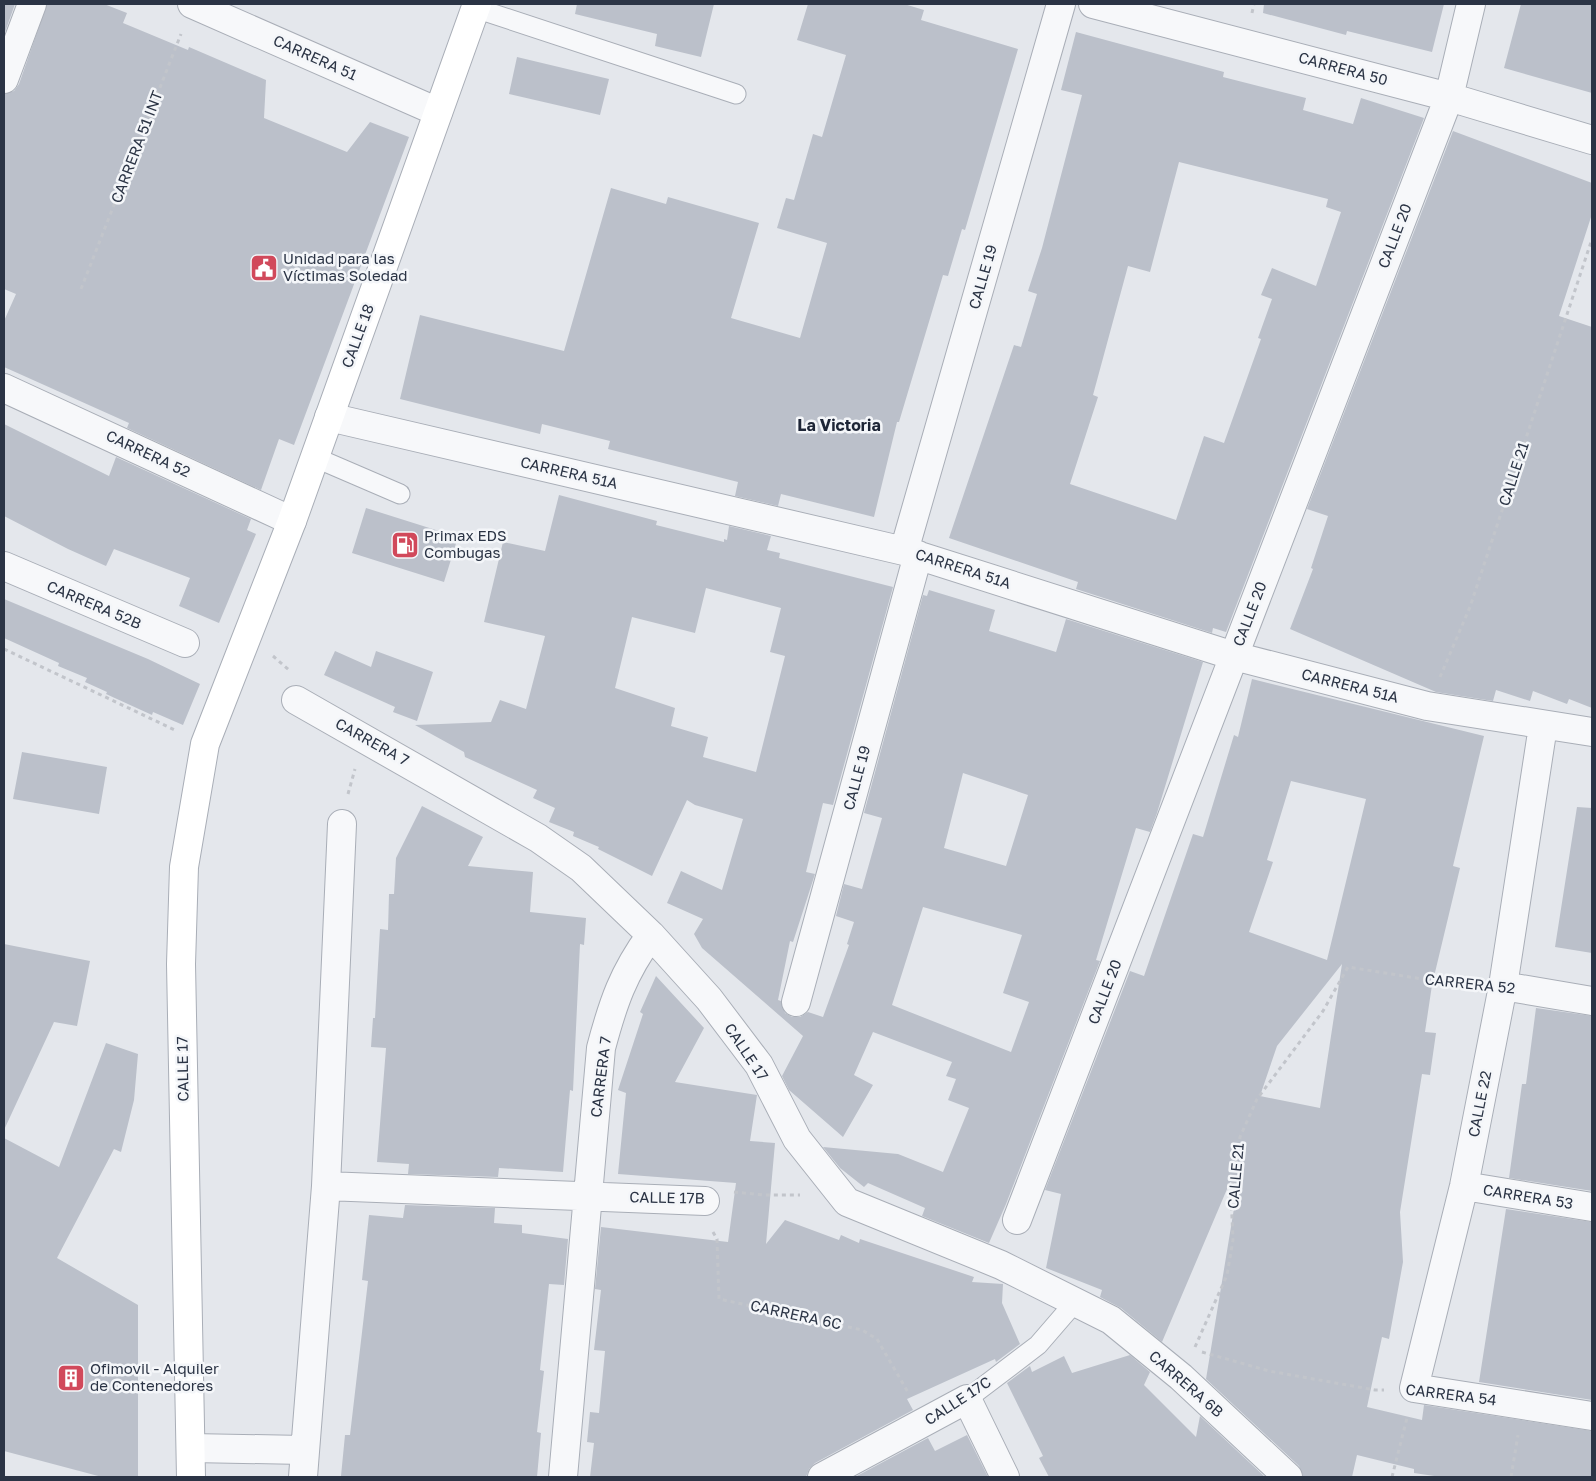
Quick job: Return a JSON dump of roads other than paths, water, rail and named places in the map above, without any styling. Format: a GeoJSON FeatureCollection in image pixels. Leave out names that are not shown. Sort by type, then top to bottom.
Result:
{"type":"FeatureCollection","features":[{"type":"Feature","properties":{"kind":"main road","name":"CALLE 18"},"geometry":{"type":"LineString","coordinates":[[240,655],[330,417],[476,6]]}},
{"type":"Feature","properties":{"kind":"main road","name":"CALLE 17"},"geometry":{"type":"LineString","coordinates":[[191,1477],[181,964],[184,867],[206,744],[240,655]]}},
{"type":"Feature","properties":{"kind":"street"},"geometry":{"type":"LineString","coordinates":[[4,79],[32,4]]}},
{"type":"Feature","properties":{"kind":"street","name":"CARRERA 51"},"geometry":{"type":"LineString","coordinates":[[192,4],[438,112]]}},
{"type":"Feature","properties":{"kind":"street","name":"CALLE 19"},"geometry":{"type":"LineString","coordinates":[[796,1002],[911,553],[1061,4]]}},
{"type":"Feature","properties":{"kind":"street","name":"CARRERA 50"},"geometry":{"type":"LineString","coordinates":[[1093,4],[1449,97],[1592,140]]}},
{"type":"Feature","properties":{"kind":"street","name":"CALLE 20"},"geometry":{"type":"LineString","coordinates":[[1017,1220],[1449,97],[1471,4]]}},
{"type":"Feature","properties":{"kind":"street","name":"CARRERA 52"},"geometry":{"type":"LineString","coordinates":[[4,388],[292,521]]}},
{"type":"Feature","properties":{"kind":"street","name":"CARRERA 51A"},"geometry":{"type":"LineString","coordinates":[[330,417],[911,553],[1234,656],[1427,706],[1543,726],[1592,732]]}},
{"type":"Feature","properties":{"kind":"street","name":"CARRERA 52B"},"geometry":{"type":"LineString","coordinates":[[4,566],[185,643]]}},
{"type":"Feature","properties":{"kind":"street","name":"CARRERA 7"},"geometry":{"type":"LineString","coordinates":[[296,700],[538,838],[582,868],[651,935],[624,976],[613,1003],[601,1048],[563,1477]]}},
{"type":"Feature","properties":{"kind":"street","name":"CALLE 22"},"geometry":{"type":"LineString","coordinates":[[1414,1388],[1464,1186],[1503,986],[1543,726]]}},
{"type":"Feature","properties":{"kind":"street"},"geometry":{"type":"LineString","coordinates":[[303,1477],[326,1186],[342,824]]}},
{"type":"Feature","properties":{"kind":"street","name":"CALLE 17"},"geometry":{"type":"LineString","coordinates":[[651,935],[709,999],[759,1065],[797,1139],[847,1202],[1001,1265],[1076,1301]]}},
{"type":"Feature","properties":{"kind":"street","name":"CARRERA 52"},"geometry":{"type":"LineString","coordinates":[[1503,986],[1592,1000]]}},
{"type":"Feature","properties":{"kind":"street","name":"CALLE 17B"},"geometry":{"type":"LineString","coordinates":[[326,1186],[705,1201]]}},
{"type":"Feature","properties":{"kind":"street","name":"CARRERA 53"},"geometry":{"type":"LineString","coordinates":[[1464,1186],[1592,1207]]}},
{"type":"Feature","properties":{"kind":"street","name":"CARRERA 6B"},"geometry":{"type":"LineString","coordinates":[[1076,1301],[1111,1320],[1180,1377],[1288,1477]]}},
{"type":"Feature","properties":{"kind":"street","name":"CARRERA 54"},"geometry":{"type":"LineString","coordinates":[[1414,1388],[1592,1416]]}},
{"type":"Feature","properties":{"kind":"street"},"geometry":{"type":"LineString","coordinates":[[967,1399],[1005,1477]]}},
{"type":"Feature","properties":{"kind":"street","name":"CALLE 17C"},"geometry":{"type":"LineString","coordinates":[[822,1477],[967,1399]]}},
{"type":"Feature","properties":{"kind":"street"},"geometry":{"type":"LineString","coordinates":[[191,1448],[304,1450]]}},
{"type":"Feature","properties":{"kind":"lane"},"geometry":{"type":"LineString","coordinates":[[476,6],[736,94]]}},
{"type":"Feature","properties":{"kind":"lane"},"geometry":{"type":"LineString","coordinates":[[314,457],[400,494]]}},
{"type":"Feature","properties":{"kind":"lane","name":"CALLE 17C"},"geometry":{"type":"LineString","coordinates":[[967,1399],[1038,1345],[1076,1301]]}},
{"type":"Feature","properties":{"kind":"place","name":"Unidad para las Víctimas Soledad"},"geometry":{"type":"Point","coordinates":[264,268]}},
{"type":"Feature","properties":{"kind":"place","name":"Primax EDS Combugas"},"geometry":{"type":"Point","coordinates":[405,545]}},
{"type":"Feature","properties":{"kind":"place","name":"Ofimovil - Alquiler de Contenedores"},"geometry":{"type":"Point","coordinates":[71,1378]}},
{"type":"Feature","properties":{"kind":"district","name":"La Victoria"},"geometry":{"type":"Point","coordinates":[839,425]}}]}
